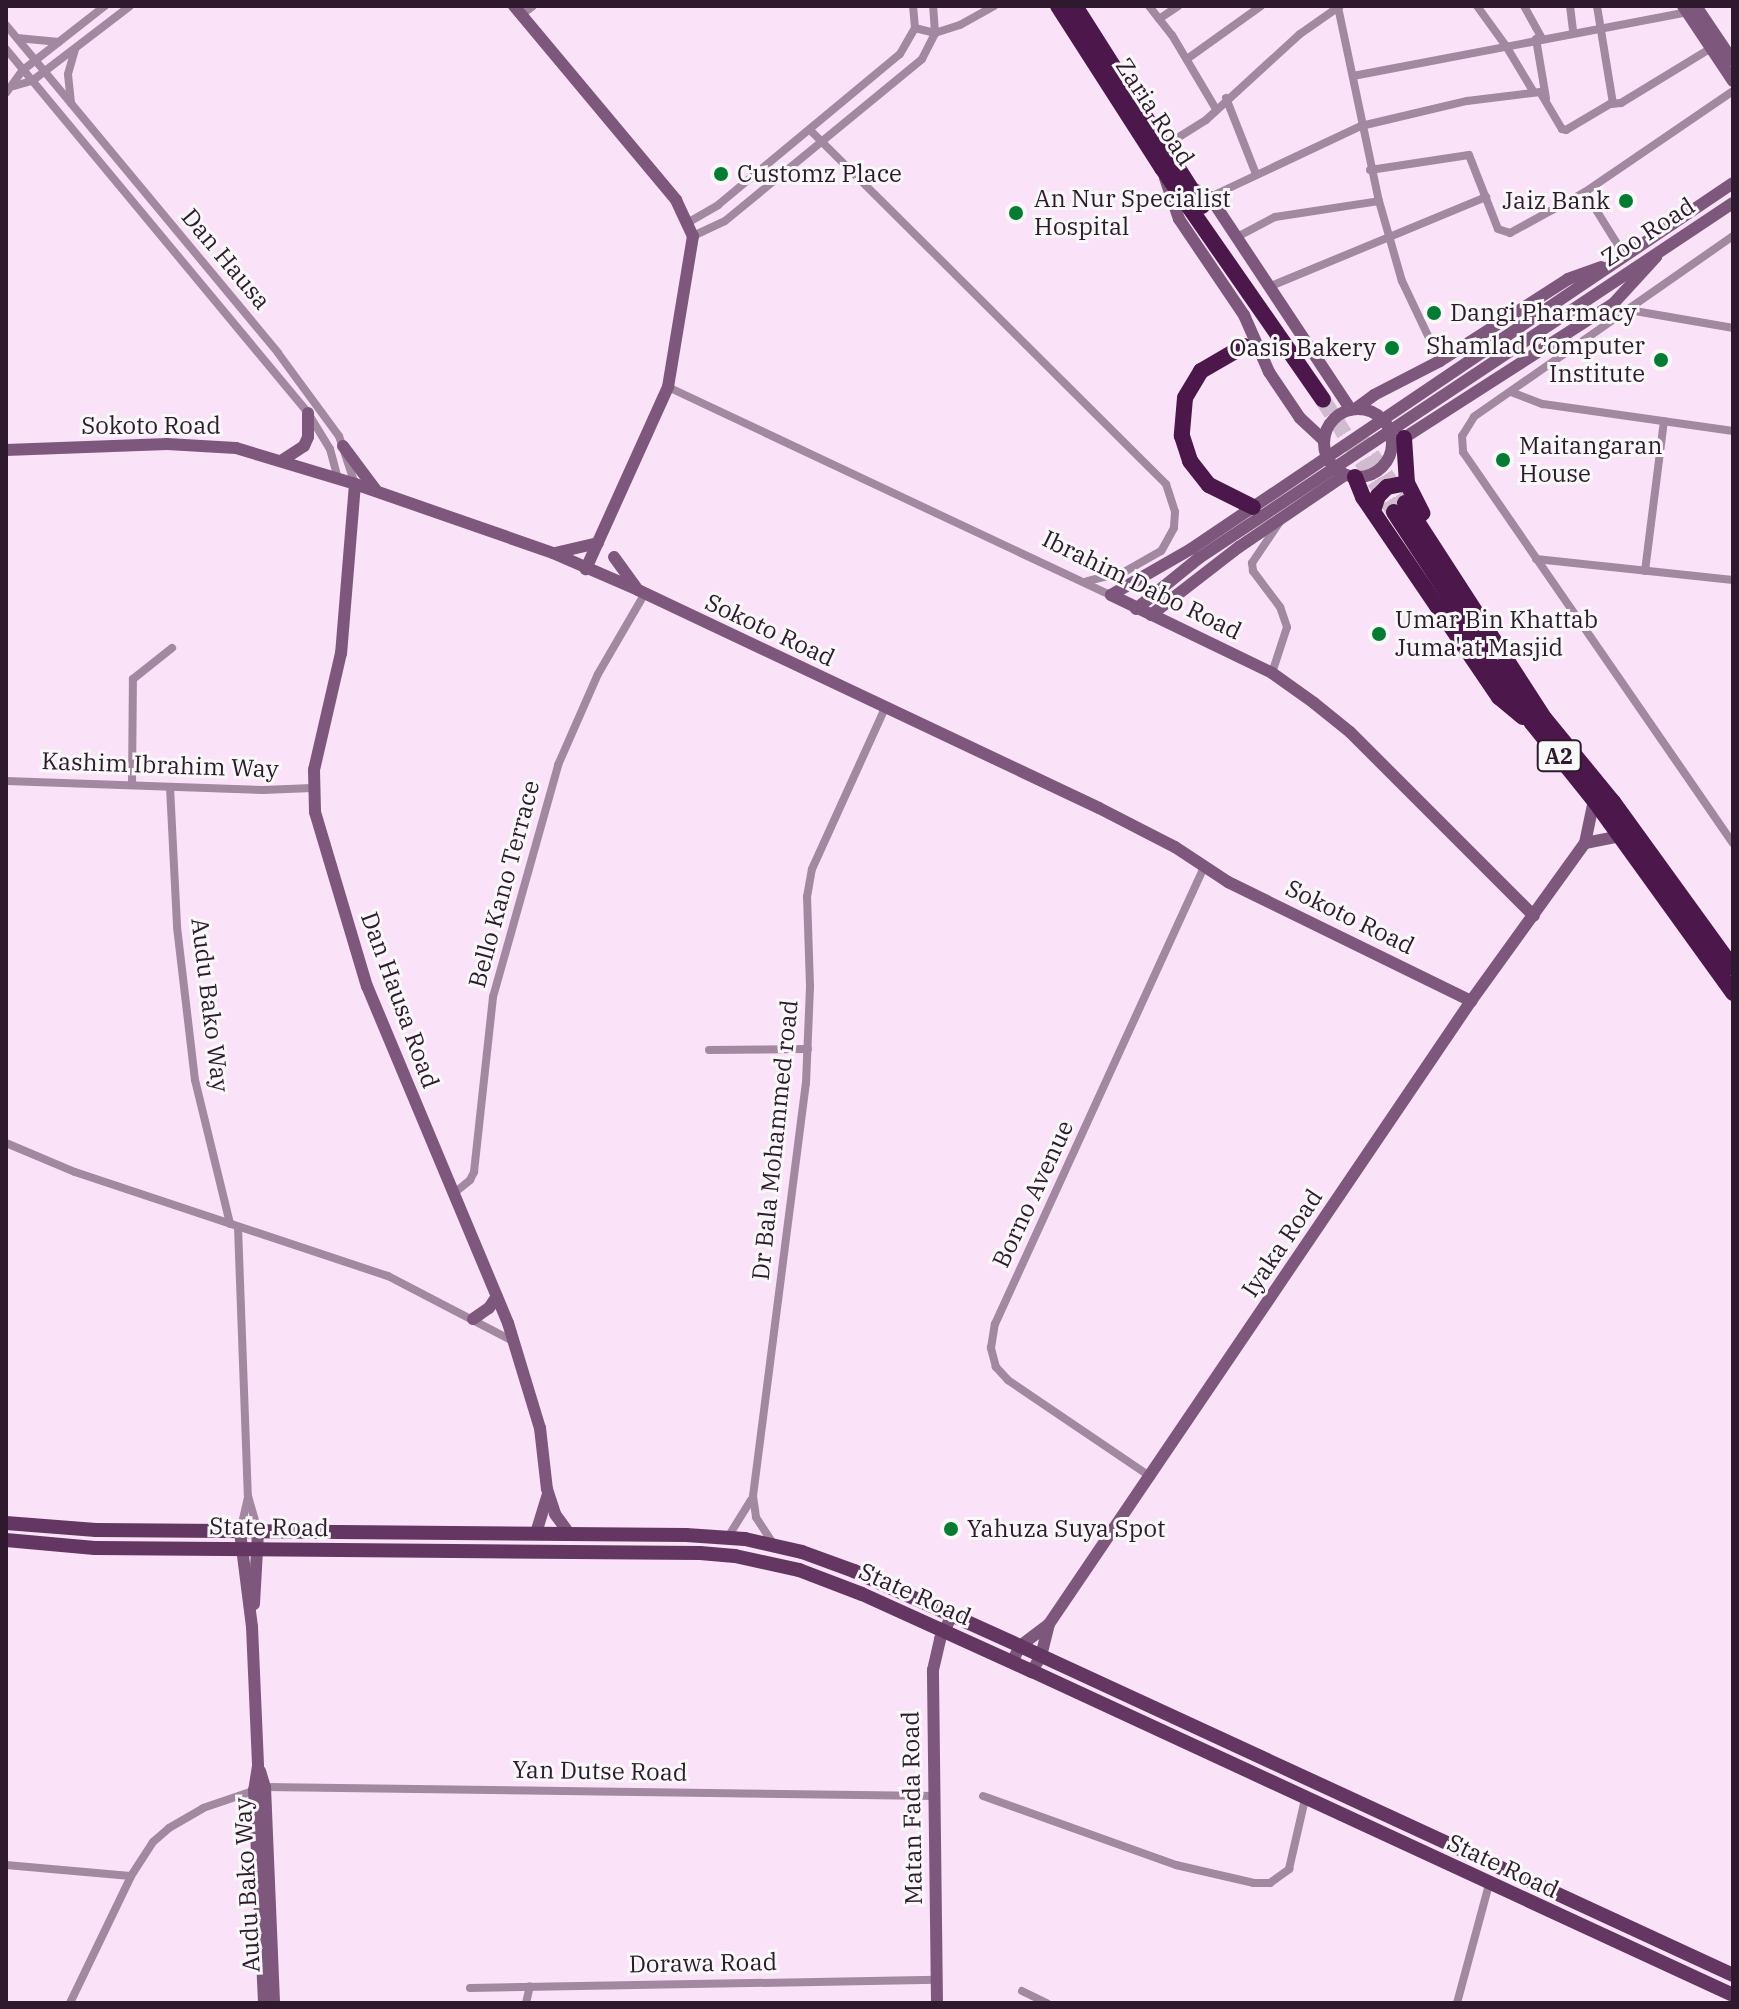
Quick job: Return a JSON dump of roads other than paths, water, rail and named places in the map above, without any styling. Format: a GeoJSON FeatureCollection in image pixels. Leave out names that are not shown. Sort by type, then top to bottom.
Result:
{"type":"FeatureCollection","features":[{"type":"Feature","properties":{"kind":"highway","name":"Zaria Road"},"geometry":{"type":"LineString","coordinates":[[1058,6],[1162,168],[1286,346],[1327,398],[1163,148],[1075,6]]}},
{"type":"Feature","properties":{"kind":"highway"},"geometry":{"type":"LineString","coordinates":[[1267,345],[1286,346]]}},
{"type":"Feature","properties":{"kind":"highway"},"geometry":{"type":"LineString","coordinates":[[1244,346],[1201,371],[1185,398],[1182,436],[1190,461],[1209,485],[1253,507]]}},
{"type":"Feature","properties":{"kind":"highway"},"geometry":{"type":"LineString","coordinates":[[1350,476],[1499,697],[1539,721],[1540,695],[1426,521],[1407,483],[1399,442]]}},
{"type":"Feature","properties":{"kind":"highway"},"geometry":{"type":"LineString","coordinates":[[1373,511],[1378,496],[1387,487],[1407,483]]}},
{"type":"Feature","properties":{"kind":"highway","name":"A2"},"geometry":{"type":"LineString","coordinates":[[1400,507],[1539,721],[1733,993]]}},
{"type":"Feature","properties":{"kind":"highway","name":"A2"},"geometry":{"type":"LineString","coordinates":[[1539,721],[1613,802],[1733,968]]}},
{"type":"Feature","properties":{"kind":"main road"},"geometry":{"type":"LineString","coordinates":[[1689,8],[1733,81]]}},
{"type":"Feature","properties":{"kind":"main road"},"geometry":{"type":"LineString","coordinates":[[1689,8],[1733,61]]}},
{"type":"Feature","properties":{"kind":"main road"},"geometry":{"type":"LineString","coordinates":[[518,10],[676,200],[693,236],[687,289],[668,387],[586,569]]}},
{"type":"Feature","properties":{"kind":"main road"},"geometry":{"type":"LineString","coordinates":[[1162,168],[1179,219],[1244,315],[1269,372],[1307,427],[1324,440],[1331,465],[1350,476],[1368,476],[1381,470],[1399,442],[1613,304],[1664,248]]}},
{"type":"Feature","properties":{"kind":"main road","name":"Zoo Road"},"geometry":{"type":"LineString","coordinates":[[1172,569],[1253,507],[1733,183]]}},
{"type":"Feature","properties":{"kind":"main road"},"geometry":{"type":"LineString","coordinates":[[1189,186],[1210,197],[1353,409],[1378,415],[1399,442]]}},
{"type":"Feature","properties":{"kind":"main road","name":"Zoo Road"},"geometry":{"type":"LineString","coordinates":[[1172,569],[1733,203]]}},
{"type":"Feature","properties":{"kind":"main road"},"geometry":{"type":"LineString","coordinates":[[1324,440],[1335,417],[1440,361],[1568,279],[1619,259]]}},
{"type":"Feature","properties":{"kind":"main road"},"geometry":{"type":"LineString","coordinates":[[281,461],[304,446],[308,437],[308,413]]}},
{"type":"Feature","properties":{"kind":"main road","name":"Sokoto Road"},"geometry":{"type":"LineString","coordinates":[[6,450],[190,445],[236,448],[355,484],[553,553],[1099,808],[1175,847],[1204,867],[1471,1001]]}},
{"type":"Feature","properties":{"kind":"main road"},"geometry":{"type":"LineString","coordinates":[[343,446],[377,492]]}},
{"type":"Feature","properties":{"kind":"main road"},"geometry":{"type":"LineString","coordinates":[[1151,615],[1284,516],[1350,476]]}},
{"type":"Feature","properties":{"kind":"main road"},"geometry":{"type":"LineString","coordinates":[[338,479],[350,510]]}},
{"type":"Feature","properties":{"kind":"main road","name":"Dan Hausa Road"},"geometry":{"type":"LineString","coordinates":[[355,484],[350,510],[341,653],[312,788],[315,812],[367,986],[514,1342],[540,1428],[547,1489],[555,1514],[569,1533]]}},
{"type":"Feature","properties":{"kind":"main road"},"geometry":{"type":"LineString","coordinates":[[553,553],[598,543]]}},
{"type":"Feature","properties":{"kind":"main road"},"geometry":{"type":"LineString","coordinates":[[614,557],[641,592]]}},
{"type":"Feature","properties":{"kind":"main road"},"geometry":{"type":"LineString","coordinates":[[1111,595],[1172,569]]}},
{"type":"Feature","properties":{"kind":"main road"},"geometry":{"type":"LineString","coordinates":[[1136,609],[1172,569]]}},
{"type":"Feature","properties":{"kind":"main road","name":"Ibrahim Dabo Road"},"geometry":{"type":"LineString","coordinates":[[1111,595],[1272,673],[1350,732],[1534,916]]}},
{"type":"Feature","properties":{"kind":"main road"},"geometry":{"type":"LineString","coordinates":[[1594,800],[1585,843],[1620,836]]}},
{"type":"Feature","properties":{"kind":"main road","name":"Iyaka Road"},"geometry":{"type":"LineString","coordinates":[[1012,1662],[1020,1646],[1049,1624],[1471,1001],[1585,843]]}},
{"type":"Feature","properties":{"kind":"main road"},"geometry":{"type":"LineString","coordinates":[[473,1319],[489,1308],[497,1296]]}},
{"type":"Feature","properties":{"kind":"main road","name":"Dan Hausa Road"},"geometry":{"type":"LineString","coordinates":[[536,1533],[547,1489]]}},
{"type":"Feature","properties":{"kind":"main road","name":"State Road"},"geometry":{"type":"LineString","coordinates":[[6,1523],[60,1529],[728,1537],[774,1545],[841,1565],[1733,1975]]}},
{"type":"Feature","properties":{"kind":"main road","name":"Audu Bako Way"},"geometry":{"type":"LineString","coordinates":[[240,1532],[252,1627],[264,2003]]}},
{"type":"Feature","properties":{"kind":"main road","name":"Audu Bako Way"},"geometry":{"type":"LineString","coordinates":[[252,1627],[258,1532]]}},
{"type":"Feature","properties":{"kind":"main road","name":"State Road"},"geometry":{"type":"LineString","coordinates":[[6,1540],[95,1548],[667,1552],[735,1556],[829,1580],[1733,1995]]}},
{"type":"Feature","properties":{"kind":"main road","name":"Matan Fada Road"},"geometry":{"type":"LineString","coordinates":[[937,2003],[933,1670],[943,1632],[952,1615]]}},
{"type":"Feature","properties":{"kind":"main road"},"geometry":{"type":"LineString","coordinates":[[1032,1671],[1041,1656],[1049,1624]]}},
{"type":"Feature","properties":{"kind":"main road","name":"Audu Bako Way"},"geometry":{"type":"LineString","coordinates":[[259,1788],[274,2003]]}},
{"type":"Feature","properties":{"kind":"street"},"geometry":{"type":"LineString","coordinates":[[10,89],[23,70],[105,6]]}},
{"type":"Feature","properties":{"kind":"street"},"geometry":{"type":"LineString","coordinates":[[10,89],[32,81],[130,6]]}},
{"type":"Feature","properties":{"kind":"street"},"geometry":{"type":"LineString","coordinates":[[518,10],[533,6]]}},
{"type":"Feature","properties":{"kind":"street"},"geometry":{"type":"LineString","coordinates":[[689,222],[718,205],[900,54],[915,28],[913,6]]}},
{"type":"Feature","properties":{"kind":"street"},"geometry":{"type":"LineString","coordinates":[[693,236],[725,221],[922,59],[935,33],[933,6]]}},
{"type":"Feature","properties":{"kind":"street"},"geometry":{"type":"LineString","coordinates":[[915,28],[935,33],[960,25],[994,6]]}},
{"type":"Feature","properties":{"kind":"street"},"geometry":{"type":"LineString","coordinates":[[1149,6],[1187,59],[1216,109]]}},
{"type":"Feature","properties":{"kind":"street"},"geometry":{"type":"LineString","coordinates":[[1159,19],[1178,6]]}},
{"type":"Feature","properties":{"kind":"street"},"geometry":{"type":"LineString","coordinates":[[1187,59],[1261,6]]}},
{"type":"Feature","properties":{"kind":"street"},"geometry":{"type":"LineString","coordinates":[[1477,6],[1533,91]]}},
{"type":"Feature","properties":{"kind":"street"},"geometry":{"type":"LineString","coordinates":[[1524,6],[1539,39],[1546,102]]}},
{"type":"Feature","properties":{"kind":"street"},"geometry":{"type":"LineString","coordinates":[[1570,6],[1573,32]]}},
{"type":"Feature","properties":{"kind":"street"},"geometry":{"type":"LineString","coordinates":[[1597,6],[1613,104]]}},
{"type":"Feature","properties":{"kind":"street"},"geometry":{"type":"LineString","coordinates":[[1163,148],[1216,109],[1300,34],[1339,7],[1370,170],[1402,281],[1440,361]]}},
{"type":"Feature","properties":{"kind":"street"},"geometry":{"type":"LineString","coordinates":[[1353,76],[1689,8]]}},
{"type":"Feature","properties":{"kind":"street","name":"Dan Hausa"},"geometry":{"type":"LineString","coordinates":[[6,25],[278,353],[343,446],[355,484]]}},
{"type":"Feature","properties":{"kind":"street"},"geometry":{"type":"LineString","coordinates":[[17,38],[60,42]]}},
{"type":"Feature","properties":{"kind":"street"},"geometry":{"type":"LineString","coordinates":[[1210,197],[1361,126],[1415,111],[1533,91],[1540,92],[1565,130],[1613,104],[1621,103],[1711,48]]}},
{"type":"Feature","properties":{"kind":"street","name":"Dan Hausa"},"geometry":{"type":"LineString","coordinates":[[6,49],[308,413],[330,449],[338,479]]}},
{"type":"Feature","properties":{"kind":"street"},"geometry":{"type":"LineString","coordinates":[[72,104],[68,74],[75,50]]}},
{"type":"Feature","properties":{"kind":"street"},"geometry":{"type":"LineString","coordinates":[[1370,170],[1469,155],[1498,229],[1505,233],[1585,192],[1733,91]]}},
{"type":"Feature","properties":{"kind":"street"},"geometry":{"type":"LineString","coordinates":[[1226,98],[1256,174]]}},
{"type":"Feature","properties":{"kind":"street"},"geometry":{"type":"LineString","coordinates":[[810,130],[1166,484],[1175,512],[1174,528],[1161,551],[1124,572],[1087,581]]}},
{"type":"Feature","properties":{"kind":"street"},"geometry":{"type":"LineString","coordinates":[[1585,192],[1619,259]]}},
{"type":"Feature","properties":{"kind":"street"},"geometry":{"type":"LineString","coordinates":[[1271,286],[1486,197]]}},
{"type":"Feature","properties":{"kind":"street"},"geometry":{"type":"LineString","coordinates":[[1237,237],[1275,217],[1379,201]]}},
{"type":"Feature","properties":{"kind":"street"},"geometry":{"type":"LineString","coordinates":[[1733,236],[1474,417],[1462,436],[1463,452],[1728,830],[1733,843]]}},
{"type":"Feature","properties":{"kind":"street"},"geometry":{"type":"LineString","coordinates":[[1629,310],[1733,328]]}},
{"type":"Feature","properties":{"kind":"street","name":"Ibrahim Dabo Road"},"geometry":{"type":"LineString","coordinates":[[668,387],[1087,581],[1111,595]]}},
{"type":"Feature","properties":{"kind":"street"},"geometry":{"type":"LineString","coordinates":[[1511,392],[1543,404],[1733,431]]}},
{"type":"Feature","properties":{"kind":"street"},"geometry":{"type":"LineString","coordinates":[[1645,571],[1664,421]]}},
{"type":"Feature","properties":{"kind":"street"},"geometry":{"type":"LineString","coordinates":[[1272,673],[1287,627],[1280,607],[1253,571],[1252,563],[1284,516]]}},
{"type":"Feature","properties":{"kind":"street"},"geometry":{"type":"LineString","coordinates":[[1536,559],[1733,580]]}},
{"type":"Feature","properties":{"kind":"street","name":"Bello Kano Terrace"},"geometry":{"type":"LineString","coordinates":[[453,1194],[470,1180],[474,1172],[493,997],[558,765],[591,687],[641,592]]}},
{"type":"Feature","properties":{"kind":"street"},"geometry":{"type":"LineString","coordinates":[[132,785],[133,679],[172,648]]}},
{"type":"Feature","properties":{"kind":"street","name":"Dr Bala Mohammed road"},"geometry":{"type":"LineString","coordinates":[[753,1496],[808,1049],[810,986],[807,897],[812,869],[885,708]]}},
{"type":"Feature","properties":{"kind":"street","name":"Kashim Ibrahim Way"},"geometry":{"type":"LineString","coordinates":[[6,781],[312,788]]}},
{"type":"Feature","properties":{"kind":"street","name":"Audu Bako Way"},"geometry":{"type":"LineString","coordinates":[[170,787],[177,927],[195,1080],[234,1226],[248,1496]]}},
{"type":"Feature","properties":{"kind":"street","name":"Borno Avenue"},"geometry":{"type":"LineString","coordinates":[[1151,1477],[1008,1380],[996,1367],[991,1348],[995,1324],[1204,867]]}},
{"type":"Feature","properties":{"kind":"street"},"geometry":{"type":"LineString","coordinates":[[709,1050],[808,1049]]}},
{"type":"Feature","properties":{"kind":"street"},"geometry":{"type":"LineString","coordinates":[[6,1143],[75,1172],[388,1276],[514,1342]]}},
{"type":"Feature","properties":{"kind":"street"},"geometry":{"type":"LineString","coordinates":[[240,1532],[248,1496]]}},
{"type":"Feature","properties":{"kind":"street"},"geometry":{"type":"LineString","coordinates":[[248,1496],[258,1532]]}},
{"type":"Feature","properties":{"kind":"street"},"geometry":{"type":"LineString","coordinates":[[728,1537],[753,1496]]}},
{"type":"Feature","properties":{"kind":"street"},"geometry":{"type":"LineString","coordinates":[[753,1496],[756,1517],[774,1545]]}},
{"type":"Feature","properties":{"kind":"street"},"geometry":{"type":"LineString","coordinates":[[70,2003],[131,1876],[153,1842],[169,1828],[203,1808],[259,1788]]}},
{"type":"Feature","properties":{"kind":"street","name":"Yan Dutse Road"},"geometry":{"type":"LineString","coordinates":[[259,1788],[935,1796]]}},
{"type":"Feature","properties":{"kind":"street"},"geometry":{"type":"LineString","coordinates":[[983,1796],[1176,1865],[1254,1883],[1270,1883],[1289,1869],[1305,1799]]}},
{"type":"Feature","properties":{"kind":"street"},"geometry":{"type":"LineString","coordinates":[[6,1865],[131,1876]]}},
{"type":"Feature","properties":{"kind":"street"},"geometry":{"type":"LineString","coordinates":[[1457,2003],[1489,1884]]}},
{"type":"Feature","properties":{"kind":"street","name":"Dorawa Road"},"geometry":{"type":"LineString","coordinates":[[470,1988],[937,1980]]}},
{"type":"Feature","properties":{"kind":"street"},"geometry":{"type":"LineString","coordinates":[[526,2003],[530,1986]]}},
{"type":"Feature","properties":{"kind":"street"},"geometry":{"type":"LineString","coordinates":[[1022,1991],[1047,2003]]}},
{"type":"Feature","properties":{"kind":"tunnel"},"geometry":{"type":"LineString","coordinates":[[1323,400],[1394,512]]}},
{"type":"Feature","properties":{"kind":"tunnel"},"geometry":{"type":"LineString","coordinates":[[1358,435],[1405,503]]}},
{"type":"Feature","properties":{"kind":"place","name":"Customz Place"},"geometry":{"type":"Point","coordinates":[721,174]}},
{"type":"Feature","properties":{"kind":"place","name":"Jaiz Bank"},"geometry":{"type":"Point","coordinates":[1626,201]}},
{"type":"Feature","properties":{"kind":"place","name":"An Nur Specialist Hospital"},"geometry":{"type":"Point","coordinates":[1016,213]}},
{"type":"Feature","properties":{"kind":"place","name":"Dangi Pharmacy"},"geometry":{"type":"Point","coordinates":[1434,313]}},
{"type":"Feature","properties":{"kind":"place","name":"Oasis Bakery"},"geometry":{"type":"Point","coordinates":[1392,348]}},
{"type":"Feature","properties":{"kind":"place","name":"Shamlad Computer Institute"},"geometry":{"type":"Point","coordinates":[1661,360]}},
{"type":"Feature","properties":{"kind":"place","name":"Maitangaran House"},"geometry":{"type":"Point","coordinates":[1503,460]}},
{"type":"Feature","properties":{"kind":"place","name":"Umar Bin Khattab Juma'at Masjid"},"geometry":{"type":"Point","coordinates":[1379,634]}},
{"type":"Feature","properties":{"kind":"place","name":"Yahuza Suya Spot"},"geometry":{"type":"Point","coordinates":[951,1529]}}]}
